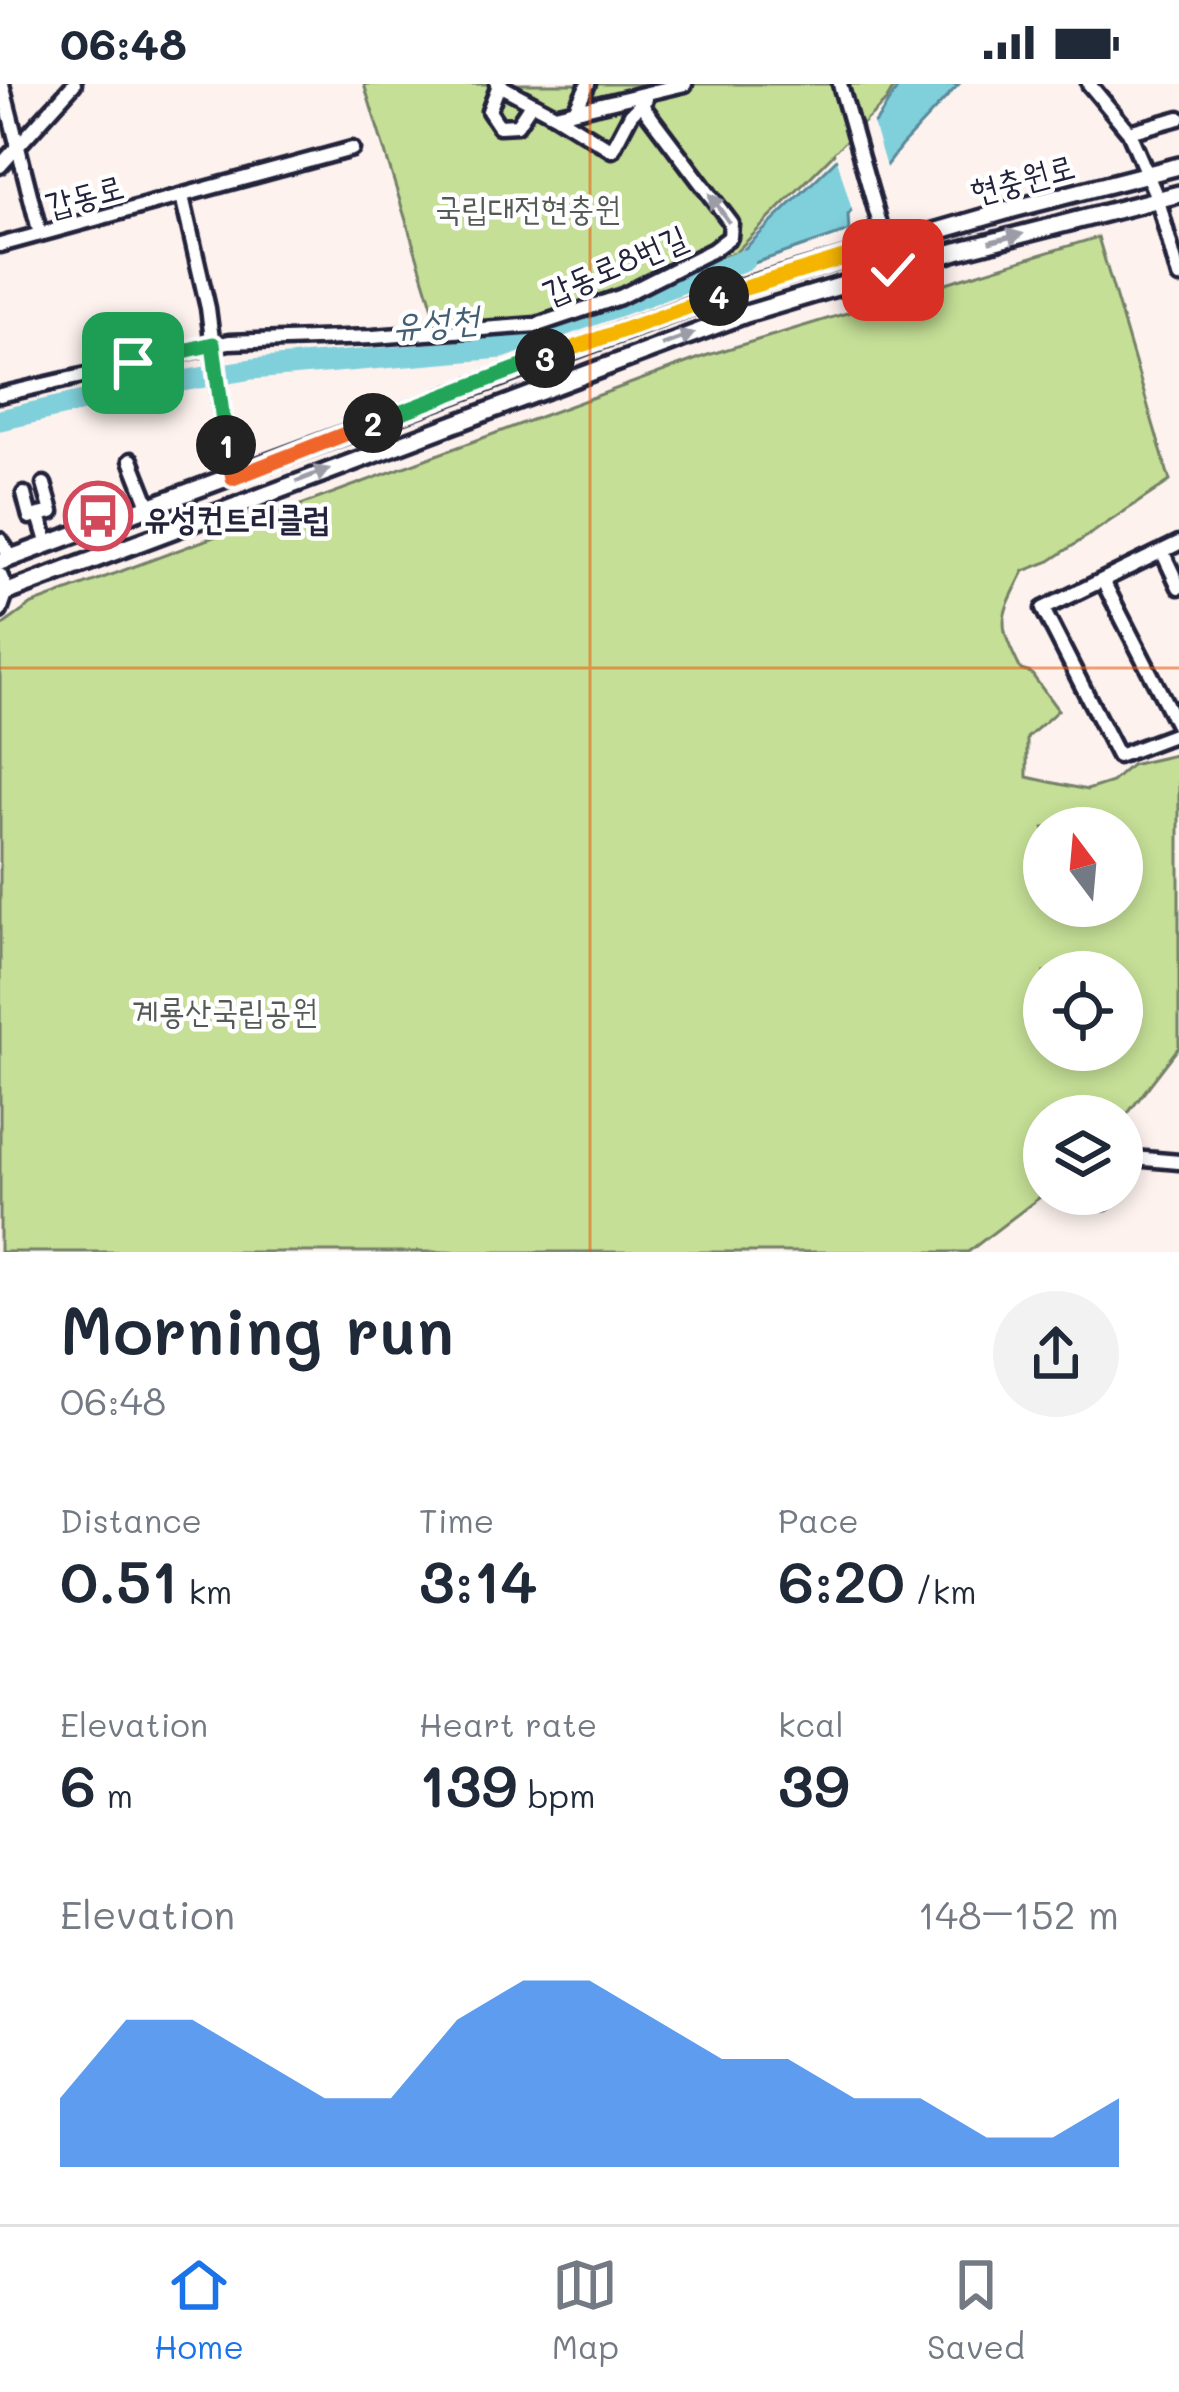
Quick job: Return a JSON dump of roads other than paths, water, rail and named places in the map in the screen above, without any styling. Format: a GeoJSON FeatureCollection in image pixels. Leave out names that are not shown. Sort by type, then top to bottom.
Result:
{"type":"FeatureCollection","features":[{"type":"Feature","properties":{"kind":"main road","name":"현충원로"},"geometry":{"type":"LineString","coordinates":[[6,560],[712,298],[886,245],[1179,166]]}},
{"type":"Feature","properties":{"kind":"main road","name":"현충원로"},"geometry":{"type":"LineString","coordinates":[[4,593],[746,314],[1179,194]]}},
{"type":"Feature","properties":{"kind":"street"},"geometry":{"type":"LineString","coordinates":[[2,84],[40,234]]}},
{"type":"Feature","properties":{"kind":"street"},"geometry":{"type":"LineString","coordinates":[[0,166],[74,84]]}},
{"type":"Feature","properties":{"kind":"street"},"geometry":{"type":"LineString","coordinates":[[575,110],[588,84]]}},
{"type":"Feature","properties":{"kind":"street"},"geometry":{"type":"LineString","coordinates":[[554,115],[646,99],[685,84]]}},
{"type":"Feature","properties":{"kind":"street"},"geometry":{"type":"LineString","coordinates":[[840,84],[893,270]]}},
{"type":"Feature","properties":{"kind":"street"},"geometry":{"type":"LineString","coordinates":[[1089,84],[1129,133],[1158,200],[1179,277]]}},
{"type":"Feature","properties":{"kind":"street"},"geometry":{"type":"LineString","coordinates":[[531,104],[517,125],[499,126],[489,111],[498,85],[612,150],[631,114],[646,99]]}},
{"type":"Feature","properties":{"kind":"street","name":"갑동로8번길"},"geometry":{"type":"LineString","coordinates":[[0,395],[213,347],[537,325],[620,297],[730,237],[731,223],[656,124],[646,99]]}},
{"type":"Feature","properties":{"kind":"street"},"geometry":{"type":"LineString","coordinates":[[1129,133],[1179,118]]}},
{"type":"Feature","properties":{"kind":"street","name":"갑동로"},"geometry":{"type":"LineString","coordinates":[[0,245],[352,149]]}},
{"type":"Feature","properties":{"kind":"street"},"geometry":{"type":"LineString","coordinates":[[182,196],[213,347],[233,478]]}},
{"type":"Feature","properties":{"kind":"street"},"geometry":{"type":"LineString","coordinates":[[131,460],[150,508]]}},
{"type":"Feature","properties":{"kind":"street"},"geometry":{"type":"LineString","coordinates":[[24,494],[30,517],[52,512],[44,484]]}},
{"type":"Feature","properties":{"kind":"street"},"geometry":{"type":"LineString","coordinates":[[40,515],[47,545]]}},
{"type":"Feature","properties":{"kind":"street"},"geometry":{"type":"LineString","coordinates":[[0,540],[6,560]]}},
{"type":"Feature","properties":{"kind":"street"},"geometry":{"type":"LineString","coordinates":[[1103,581],[1179,731],[1118,756],[1043,609],[1179,543]]}},
{"type":"Feature","properties":{"kind":"street"},"geometry":{"type":"LineString","coordinates":[[1162,551],[1179,586]]}},
{"type":"Feature","properties":{"kind":"street"},"geometry":{"type":"LineString","coordinates":[[0,575],[4,593],[0,611]]}},
{"type":"Feature","properties":{"kind":"street"},"geometry":{"type":"LineString","coordinates":[[1143,1159],[1179,1162]]}},
{"type":"Feature","properties":{"kind":"water"},"geometry":{"type":"Polygon","coordinates":[[[900,84],[959,84],[901,146],[848,215],[849,231],[722,274],[720,264],[738,255],[878,119],[900,84]]]}},
{"type":"Feature","properties":{"kind":"waterway","name":"유성천"},"geometry":{"type":"LineString","coordinates":[[0,420],[252,369],[502,348],[745,260]]}},
{"type":"Feature","properties":{"kind":"place","name":"유성컨트리클럽"},"geometry":{"type":"Point","coordinates":[98,516]}},
{"type":"Feature","properties":{"kind":"park label","name":"국립대전현충원"},"geometry":{"type":"Point","coordinates":[528,206]}},
{"type":"Feature","properties":{"kind":"park label","name":"계룡산국립공원"},"geometry":{"type":"Point","coordinates":[225,1009]}}]}
